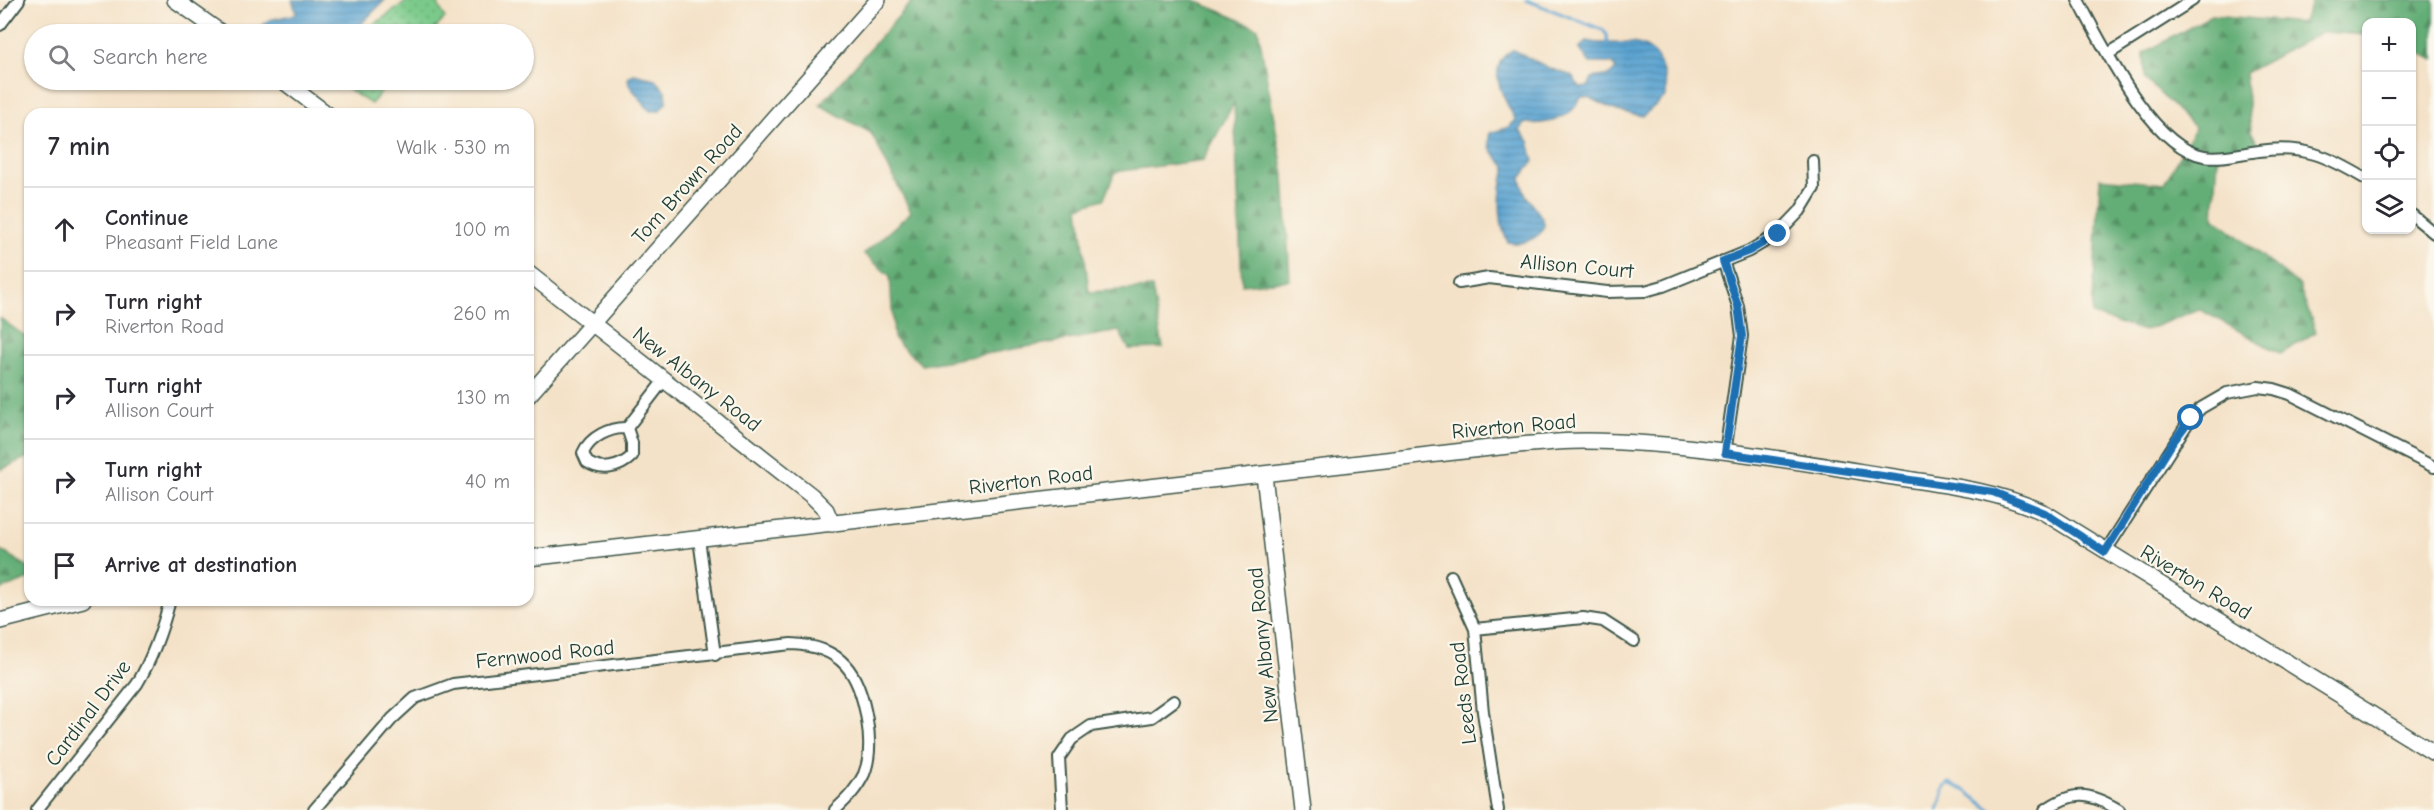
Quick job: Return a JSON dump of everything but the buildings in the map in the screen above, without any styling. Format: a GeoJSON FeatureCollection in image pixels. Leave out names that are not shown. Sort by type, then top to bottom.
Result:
{"type":"FeatureCollection","features":[{"type":"Feature","properties":{"kind":"main road"},"geometry":{"type":"LineString","coordinates":[[175,0],[209,24]]}},
{"type":"Feature","properties":{"kind":"main road","name":"Tom Brown Road"},"geometry":{"type":"LineString","coordinates":[[534,389],[878,0]]}},
{"type":"Feature","properties":{"kind":"main road"},"geometry":{"type":"LineString","coordinates":[[295,90],[319,108]]}},
{"type":"Feature","properties":{"kind":"main road","name":"New Albany Road"},"geometry":{"type":"LineString","coordinates":[[534,278],[812,496],[826,510],[832,524]]}},
{"type":"Feature","properties":{"kind":"main road","name":"Riverton Road"},"geometry":{"type":"LineString","coordinates":[[534,557],[1552,442],[1636,443],[1725,453],[1993,492],[2045,513],[2434,753]]}},
{"type":"Feature","properties":{"kind":"main road","name":"New Albany Road"},"geometry":{"type":"LineString","coordinates":[[1264,475],[1303,810]]}},
{"type":"Feature","properties":{"kind":"main road"},"geometry":{"type":"LineString","coordinates":[[0,621],[59,606]]}},
{"type":"Feature","properties":{"kind":"street"},"geometry":{"type":"LineString","coordinates":[[0,25],[19,0]]}},
{"type":"Feature","properties":{"kind":"street"},"geometry":{"type":"LineString","coordinates":[[2078,0],[2108,54],[2156,128],[2177,146],[2210,156],[2275,148],[2304,150],[2331,158],[2362,176]]}},
{"type":"Feature","properties":{"kind":"street"},"geometry":{"type":"LineString","coordinates":[[2108,54],[2193,0]]}},
{"type":"Feature","properties":{"kind":"street","name":"Allison Court"},"geometry":{"type":"LineString","coordinates":[[1459,283],[1489,278],[1606,292],[1645,291],[1749,251],[1778,234],[1800,211],[1814,188],[1813,161]]}},
{"type":"Feature","properties":{"kind":"street"},"geometry":{"type":"LineString","coordinates":[[2416,218],[2434,233]]}},
{"type":"Feature","properties":{"kind":"street"},"geometry":{"type":"LineString","coordinates":[[1723,261],[1738,306],[1742,336],[1725,453]]}},
{"type":"Feature","properties":{"kind":"street"},"geometry":{"type":"LineString","coordinates":[[627,428],[664,380]]}},
{"type":"Feature","properties":{"kind":"street"},"geometry":{"type":"LineString","coordinates":[[2105,552],[2173,442],[2191,418],[2201,408],[2228,393],[2258,387],[2290,394],[2434,467]]}},
{"type":"Feature","properties":{"kind":"street"},"geometry":{"type":"LineString","coordinates":[[616,428],[627,428],[632,443],[632,456],[625,463],[603,468],[587,462],[583,453],[586,445],[616,428]]}},
{"type":"Feature","properties":{"kind":"street"},"geometry":{"type":"LineString","coordinates":[[699,539],[715,655]]}},
{"type":"Feature","properties":{"kind":"street","name":"Leeds Road"},"geometry":{"type":"LineString","coordinates":[[1451,576],[1475,629],[1483,712],[1498,810]]}},
{"type":"Feature","properties":{"kind":"street","name":"Cardinal Drive"},"geometry":{"type":"LineString","coordinates":[[37,810],[137,684],[150,663],[161,636],[168,606]]}},
{"type":"Feature","properties":{"kind":"street"},"geometry":{"type":"LineString","coordinates":[[1475,629],[1583,618],[1603,621],[1634,642]]}},
{"type":"Feature","properties":{"kind":"street","name":"Fernwood Road"},"geometry":{"type":"LineString","coordinates":[[314,810],[392,719],[428,692],[453,684],[791,645],[813,645],[834,654],[855,678],[863,698],[869,754],[864,773],[854,791],[835,810]]}},
{"type":"Feature","properties":{"kind":"street"},"geometry":{"type":"LineString","coordinates":[[1062,810],[1059,758],[1072,739],[1091,726],[1152,717],[1174,701]]}},
{"type":"Feature","properties":{"kind":"street"},"geometry":{"type":"LineString","coordinates":[[2045,810],[2062,798],[2087,795],[2119,810]]}},
{"type":"Feature","properties":{"kind":"green space"},"geometry":{"type":"Polygon","coordinates":[[[409,0],[436,0],[445,18],[440,24],[374,24],[409,0]]]}},
{"type":"Feature","properties":{"kind":"green space"},"geometry":{"type":"Polygon","coordinates":[[[913,0],[1194,0],[1258,28],[1284,175],[1290,280],[1242,285],[1234,103],[1203,160],[1115,172],[1104,199],[1079,207],[1089,292],[1152,288],[1163,348],[1129,349],[1119,331],[922,365],[894,339],[890,276],[864,254],[911,212],[871,133],[820,105],[913,0]]]}},
{"type":"Feature","properties":{"kind":"green space"},"geometry":{"type":"Polygon","coordinates":[[[2313,0],[2434,0],[2434,60],[2416,50],[2416,18],[2362,18],[2362,35],[2322,32],[2245,73],[2251,131],[2261,150],[2218,157],[2214,217],[2299,286],[2316,332],[2281,354],[2199,309],[2144,331],[2092,315],[2100,178],[2164,184],[2195,128],[2145,79],[2144,53],[2212,15],[2302,23],[2313,0]]]}},
{"type":"Feature","properties":{"kind":"green space"},"geometry":{"type":"Polygon","coordinates":[[[349,90],[383,90],[371,104],[349,90]]]}},
{"type":"Feature","properties":{"kind":"green space"},"geometry":{"type":"Polygon","coordinates":[[[0,318],[24,336],[24,459],[0,470],[0,318]]]}},
{"type":"Feature","properties":{"kind":"green space"},"geometry":{"type":"Polygon","coordinates":[[[0,550],[24,564],[24,581],[0,590],[0,550]]]}},
{"type":"Feature","properties":{"kind":"water"},"geometry":{"type":"Polygon","coordinates":[[[292,0],[385,0],[361,24],[264,24],[269,20],[297,14],[292,0]]]}},
{"type":"Feature","properties":{"kind":"water"},"geometry":{"type":"Polygon","coordinates":[[[1587,41],[1639,44],[1647,48],[1655,54],[1662,68],[1666,96],[1643,116],[1617,111],[1590,98],[1581,97],[1572,111],[1558,119],[1542,123],[1525,123],[1519,130],[1529,141],[1534,161],[1521,181],[1544,225],[1539,234],[1532,239],[1520,243],[1508,242],[1501,221],[1500,204],[1502,181],[1506,168],[1493,152],[1489,139],[1490,133],[1509,127],[1516,120],[1502,93],[1498,74],[1499,65],[1504,57],[1513,50],[1549,68],[1572,76],[1580,88],[1588,87],[1592,78],[1610,75],[1616,69],[1612,63],[1590,63],[1579,48],[1587,41]]]}},
{"type":"Feature","properties":{"kind":"water"},"geometry":{"type":"Polygon","coordinates":[[[634,74],[655,79],[666,92],[667,101],[659,111],[650,111],[629,85],[628,77],[634,74]]]}},
{"type":"Feature","properties":{"kind":"waterway"},"geometry":{"type":"LineString","coordinates":[[1526,0],[1603,30],[1607,35],[1608,46]]}},
{"type":"Feature","properties":{"kind":"waterway"},"geometry":{"type":"LineString","coordinates":[[1938,810],[1945,787],[1949,783],[1963,789],[1991,810]]}},
{"type":"Feature","properties":{"kind":"route"},"geometry":{"type":"LineString","coordinates":[[1778,234],[1749,251],[1723,261],[1738,306],[1742,336],[1725,453],[1993,492],[2018,500],[2045,513],[2105,552],[2173,442],[2191,418]]}}]}
